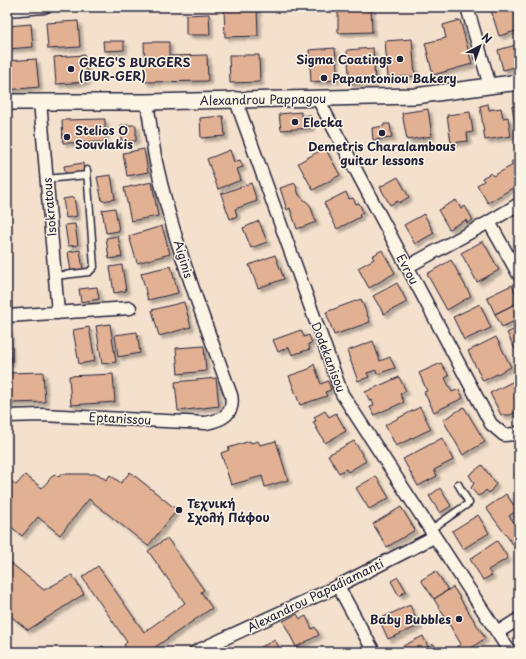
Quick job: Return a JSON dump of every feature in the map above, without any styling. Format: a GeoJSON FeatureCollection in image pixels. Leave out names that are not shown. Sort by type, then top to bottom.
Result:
{"type":"FeatureCollection","features":[{"type":"Feature","properties":{"kind":"street"},"geometry":{"type":"LineString","coordinates":[[7,10],[44,7]]}},
{"type":"Feature","properties":{"kind":"street"},"geometry":{"type":"LineString","coordinates":[[467,7],[490,86]]}},
{"type":"Feature","properties":{"kind":"street","name":"Alexandrou Pappagou"},"geometry":{"type":"LineString","coordinates":[[7,102],[147,102],[235,98],[318,99],[415,96],[519,82]]}},
{"type":"Feature","properties":{"kind":"street","name":"Dodekanisou"},"geometry":{"type":"LineString","coordinates":[[235,98],[342,394],[510,652]]}},
{"type":"Feature","properties":{"kind":"street","name":"Evrou"},"geometry":{"type":"LineString","coordinates":[[318,99],[491,424],[504,435],[519,432]]}},
{"type":"Feature","properties":{"kind":"street","name":"Isokratous"},"geometry":{"type":"LineString","coordinates":[[40,102],[58,313]]}},
{"type":"Feature","properties":{"kind":"street","name":"Aiginis"},"geometry":{"type":"LineString","coordinates":[[147,102],[156,161],[166,202],[192,285],[231,395],[233,402],[229,413]]}},
{"type":"Feature","properties":{"kind":"street"},"geometry":{"type":"LineString","coordinates":[[407,267],[519,204]]}},
{"type":"Feature","properties":{"kind":"street"},"geometry":{"type":"LineString","coordinates":[[489,222],[519,275]]}},
{"type":"Feature","properties":{"kind":"street"},"geometry":{"type":"LineString","coordinates":[[7,316],[130,308]]}},
{"type":"Feature","properties":{"kind":"street","name":"Eptanissou"},"geometry":{"type":"LineString","coordinates":[[7,416],[42,415],[206,424],[220,420],[229,413]]}},
{"type":"Feature","properties":{"kind":"street","name":"Alexandrou Papadiamanti"},"geometry":{"type":"LineString","coordinates":[[195,652],[338,586],[432,533]]}},
{"type":"Feature","properties":{"kind":"street"},"geometry":{"type":"LineString","coordinates":[[338,586],[374,652]]}},
{"type":"Feature","properties":{"kind":"street"},"geometry":{"type":"LineString","coordinates":[[498,632],[519,619]]}},
{"type":"Feature","properties":{"kind":"lane"},"geometry":{"type":"LineString","coordinates":[[46,179],[87,173],[94,267],[89,272],[55,276]]}},
{"type":"Feature","properties":{"kind":"lane"},"geometry":{"type":"LineString","coordinates":[[432,533],[469,502],[458,484]]}},
{"type":"Feature","properties":{"kind":"building"},"geometry":{"type":"Polygon","coordinates":[[[257,7],[258,36],[225,37],[224,8],[257,7]]]}},
{"type":"Feature","properties":{"kind":"building"},"geometry":{"type":"Polygon","coordinates":[[[338,7],[371,7],[372,32],[338,33],[338,7]]]}},
{"type":"Feature","properties":{"kind":"building"},"geometry":{"type":"Polygon","coordinates":[[[490,7],[517,7],[519,30],[499,36],[490,7]]]}},
{"type":"Feature","properties":{"kind":"building"},"geometry":{"type":"Polygon","coordinates":[[[209,14],[210,35],[186,35],[186,15],[209,14]]]}},
{"type":"Feature","properties":{"kind":"building"},"geometry":{"type":"Polygon","coordinates":[[[460,20],[472,64],[433,75],[425,43],[446,38],[443,25],[460,20]]]}},
{"type":"Feature","properties":{"kind":"building"},"geometry":{"type":"Polygon","coordinates":[[[78,21],[80,47],[48,49],[46,23],[78,21]]]}},
{"type":"Feature","properties":{"kind":"building"},"geometry":{"type":"Polygon","coordinates":[[[31,24],[33,47],[7,49],[7,26],[31,24]]]}},
{"type":"Feature","properties":{"kind":"building","name":"Sigma Coatings"},"geometry":{"type":"Polygon","coordinates":[[[412,39],[415,76],[388,78],[385,41],[412,39]]]}},
{"type":"Feature","properties":{"kind":"building"},"geometry":{"type":"Polygon","coordinates":[[[103,41],[124,41],[124,50],[104,51],[103,41]]]}},
{"type":"Feature","properties":{"kind":"building"},"geometry":{"type":"Polygon","coordinates":[[[144,42],[169,42],[169,56],[207,55],[208,81],[145,82],[144,42]]]}},
{"type":"Feature","properties":{"kind":"building"},"geometry":{"type":"Polygon","coordinates":[[[519,44],[519,66],[503,70],[498,50],[519,44]]]}},
{"type":"Feature","properties":{"kind":"building"},"geometry":{"type":"Polygon","coordinates":[[[335,48],[338,80],[311,82],[309,50],[335,48]]]}},
{"type":"Feature","properties":{"kind":"building"},"geometry":{"type":"Polygon","coordinates":[[[373,48],[375,83],[350,84],[347,50],[373,48]]]}},
{"type":"Feature","properties":{"kind":"building","name":"GREG'S BURGERS (BUR-GER)"},"geometry":{"type":"Polygon","coordinates":[[[85,55],[87,82],[56,84],[54,57],[85,55]]]}},
{"type":"Feature","properties":{"kind":"building"},"geometry":{"type":"Polygon","coordinates":[[[229,55],[259,55],[260,82],[230,83],[229,55]]]}},
{"type":"Feature","properties":{"kind":"building"},"geometry":{"type":"Polygon","coordinates":[[[36,59],[39,87],[7,90],[7,61],[36,59]]]}},
{"type":"Feature","properties":{"kind":"building"},"geometry":{"type":"Polygon","coordinates":[[[488,104],[489,110],[501,108],[503,118],[508,117],[511,136],[485,140],[480,106],[488,104]]]}},
{"type":"Feature","properties":{"kind":"building"},"geometry":{"type":"Polygon","coordinates":[[[519,104],[519,142],[518,142],[512,106],[519,104]]]}},
{"type":"Feature","properties":{"kind":"building"},"geometry":{"type":"Polygon","coordinates":[[[428,109],[432,136],[407,140],[402,113],[428,109]]]}},
{"type":"Feature","properties":{"kind":"building","name":"Elecka"},"geometry":{"type":"Polygon","coordinates":[[[301,112],[301,116],[310,115],[311,128],[281,130],[279,114],[301,112]]]}},
{"type":"Feature","properties":{"kind":"building"},"geometry":{"type":"Polygon","coordinates":[[[470,112],[473,132],[467,133],[468,141],[451,143],[447,115],[470,112]]]}},
{"type":"Feature","properties":{"kind":"building"},"geometry":{"type":"Polygon","coordinates":[[[223,116],[225,136],[201,138],[200,118],[223,116]]]}},
{"type":"Feature","properties":{"kind":"building"},"geometry":{"type":"Polygon","coordinates":[[[105,119],[105,142],[63,143],[62,120],[105,119]]]}},
{"type":"Feature","properties":{"kind":"building","name":"Demetris Charalambous guitar lessons"},"geometry":{"type":"Polygon","coordinates":[[[384,124],[390,124],[392,138],[373,140],[372,128],[384,126],[384,124]]]}},
{"type":"Feature","properties":{"kind":"building"},"geometry":{"type":"Polygon","coordinates":[[[121,125],[136,125],[136,141],[121,141],[121,125]]]}},
{"type":"Feature","properties":{"kind":"building"},"geometry":{"type":"Polygon","coordinates":[[[325,148],[340,175],[313,190],[298,163],[325,148]]]}},
{"type":"Feature","properties":{"kind":"building"},"geometry":{"type":"Polygon","coordinates":[[[144,149],[148,172],[127,176],[123,153],[144,149]]]}},
{"type":"Feature","properties":{"kind":"building"},"geometry":{"type":"Polygon","coordinates":[[[230,150],[234,162],[240,160],[243,167],[237,169],[241,180],[218,189],[207,159],[230,150]]]}},
{"type":"Feature","properties":{"kind":"building"},"geometry":{"type":"Polygon","coordinates":[[[519,157],[519,184],[488,203],[477,185],[484,181],[482,178],[491,173],[493,176],[513,165],[511,162],[519,157]]]}},
{"type":"Feature","properties":{"kind":"building"},"geometry":{"type":"Polygon","coordinates":[[[83,163],[84,173],[66,176],[64,166],[83,163]]]}},
{"type":"Feature","properties":{"kind":"building"},"geometry":{"type":"Polygon","coordinates":[[[111,175],[115,199],[102,201],[97,177],[111,175]]]}},
{"type":"Feature","properties":{"kind":"building"},"geometry":{"type":"Polygon","coordinates":[[[398,177],[409,197],[399,203],[398,201],[390,205],[380,187],[398,177]]]}},
{"type":"Feature","properties":{"kind":"building"},"geometry":{"type":"Polygon","coordinates":[[[152,182],[158,216],[131,221],[124,188],[152,182]]]}},
{"type":"Feature","properties":{"kind":"building"},"geometry":{"type":"Polygon","coordinates":[[[251,183],[257,201],[235,209],[237,216],[230,219],[221,194],[251,183]]]}},
{"type":"Feature","properties":{"kind":"building"},"geometry":{"type":"Polygon","coordinates":[[[295,183],[299,195],[310,205],[316,222],[297,229],[290,208],[287,210],[280,188],[295,183]]]}},
{"type":"Feature","properties":{"kind":"building"},"geometry":{"type":"Polygon","coordinates":[[[346,192],[349,199],[353,198],[356,204],[359,203],[363,212],[359,214],[360,217],[337,229],[324,203],[346,192]]]}},
{"type":"Feature","properties":{"kind":"building"},"geometry":{"type":"Polygon","coordinates":[[[74,197],[77,216],[66,218],[63,199],[74,197]]]}},
{"type":"Feature","properties":{"kind":"building"},"geometry":{"type":"Polygon","coordinates":[[[456,200],[461,209],[465,206],[473,220],[467,223],[466,220],[449,229],[438,210],[456,200]]]}},
{"type":"Feature","properties":{"kind":"building"},"geometry":{"type":"Polygon","coordinates":[[[115,208],[119,231],[106,233],[102,210],[115,208]]]}},
{"type":"Feature","properties":{"kind":"building"},"geometry":{"type":"Polygon","coordinates":[[[424,214],[434,233],[415,244],[404,225],[424,214]]]}},
{"type":"Feature","properties":{"kind":"building"},"geometry":{"type":"Polygon","coordinates":[[[259,221],[267,242],[251,248],[243,228],[259,221]]]}},
{"type":"Feature","properties":{"kind":"building"},"geometry":{"type":"Polygon","coordinates":[[[75,224],[78,245],[68,246],[65,225],[75,224]]]}},
{"type":"Feature","properties":{"kind":"building"},"geometry":{"type":"Polygon","coordinates":[[[162,226],[170,254],[137,263],[129,236],[162,226]]]}},
{"type":"Feature","properties":{"kind":"building"},"geometry":{"type":"Polygon","coordinates":[[[118,236],[122,257],[109,259],[106,238],[118,236]]]}},
{"type":"Feature","properties":{"kind":"building"},"geometry":{"type":"Polygon","coordinates":[[[483,241],[499,270],[477,282],[461,253],[483,241]]]}},
{"type":"Feature","properties":{"kind":"building"},"geometry":{"type":"Polygon","coordinates":[[[80,250],[83,270],[71,272],[68,252],[80,250]]]}},
{"type":"Feature","properties":{"kind":"building"},"geometry":{"type":"Polygon","coordinates":[[[382,250],[395,273],[369,288],[358,268],[374,259],[372,256],[382,250]]]}},
{"type":"Feature","properties":{"kind":"building"},"geometry":{"type":"Polygon","coordinates":[[[275,255],[284,279],[258,288],[249,265],[275,255]]]}},
{"type":"Feature","properties":{"kind":"building"},"geometry":{"type":"Polygon","coordinates":[[[451,260],[471,296],[447,310],[427,274],[451,260]]]}},
{"type":"Feature","properties":{"kind":"building"},"geometry":{"type":"Polygon","coordinates":[[[122,265],[126,291],[114,293],[110,267],[122,265]]]}},
{"type":"Feature","properties":{"kind":"building"},"geometry":{"type":"Polygon","coordinates":[[[171,266],[178,293],[148,300],[141,273],[171,266]]]}},
{"type":"Feature","properties":{"kind":"building"},"geometry":{"type":"Polygon","coordinates":[[[397,283],[407,302],[384,314],[373,296],[397,283]]]}},
{"type":"Feature","properties":{"kind":"building"},"geometry":{"type":"Polygon","coordinates":[[[512,285],[519,302],[495,314],[487,297],[512,285]]]}},
{"type":"Feature","properties":{"kind":"building"},"geometry":{"type":"Polygon","coordinates":[[[97,287],[99,299],[81,302],[79,289],[97,287]]]}},
{"type":"Feature","properties":{"kind":"building"},"geometry":{"type":"Polygon","coordinates":[[[361,299],[370,322],[334,335],[326,312],[361,299]]]}},
{"type":"Feature","properties":{"kind":"building"},"geometry":{"type":"Polygon","coordinates":[[[184,302],[191,327],[159,336],[152,310],[184,302]]]}},
{"type":"Feature","properties":{"kind":"building"},"geometry":{"type":"Polygon","coordinates":[[[519,302],[519,319],[502,327],[495,314],[519,302]]]}},
{"type":"Feature","properties":{"kind":"building"},"geometry":{"type":"Polygon","coordinates":[[[480,304],[491,328],[464,340],[453,317],[480,304]]]}},
{"type":"Feature","properties":{"kind":"building"},"geometry":{"type":"Polygon","coordinates":[[[110,324],[116,362],[102,364],[96,326],[110,324]]]}},
{"type":"Feature","properties":{"kind":"building"},"geometry":{"type":"Polygon","coordinates":[[[519,324],[519,357],[507,333],[515,329],[513,326],[519,324]]]}},
{"type":"Feature","properties":{"kind":"building"},"geometry":{"type":"Polygon","coordinates":[[[89,327],[95,361],[79,364],[73,330],[89,327]]]}},
{"type":"Feature","properties":{"kind":"building"},"geometry":{"type":"Polygon","coordinates":[[[9,329],[11,363],[7,363],[7,330],[9,329]]]}},
{"type":"Feature","properties":{"kind":"building"},"geometry":{"type":"Polygon","coordinates":[[[301,330],[304,337],[309,335],[312,343],[308,344],[310,349],[292,355],[289,347],[278,352],[273,340],[301,330]]]}},
{"type":"Feature","properties":{"kind":"building"},"geometry":{"type":"Polygon","coordinates":[[[137,332],[140,353],[118,357],[115,335],[137,332]]]}},
{"type":"Feature","properties":{"kind":"building"},"geometry":{"type":"Polygon","coordinates":[[[496,337],[511,367],[483,381],[468,351],[496,337]]]}},
{"type":"Feature","properties":{"kind":"building"},"geometry":{"type":"Polygon","coordinates":[[[373,341],[380,361],[390,357],[395,368],[377,374],[376,370],[367,373],[369,377],[358,381],[347,351],[373,341]]]}},
{"type":"Feature","properties":{"kind":"building"},"geometry":{"type":"Polygon","coordinates":[[[204,346],[206,371],[178,374],[176,348],[204,346]]]}},
{"type":"Feature","properties":{"kind":"building"},"geometry":{"type":"Polygon","coordinates":[[[441,363],[449,376],[445,378],[452,392],[459,389],[463,398],[434,412],[424,392],[427,391],[419,373],[441,363]]]}},
{"type":"Feature","properties":{"kind":"building"},"geometry":{"type":"Polygon","coordinates":[[[314,364],[321,384],[328,381],[331,390],[325,392],[327,396],[300,405],[289,376],[309,369],[314,364]]]}},
{"type":"Feature","properties":{"kind":"building"},"geometry":{"type":"Polygon","coordinates":[[[43,372],[45,402],[9,403],[8,373],[43,372]]]}},
{"type":"Feature","properties":{"kind":"building"},"geometry":{"type":"Polygon","coordinates":[[[113,374],[115,402],[71,405],[69,376],[113,374]]]}},
{"type":"Feature","properties":{"kind":"building"},"geometry":{"type":"Polygon","coordinates":[[[399,377],[406,391],[400,394],[404,402],[374,415],[370,407],[374,405],[372,400],[370,401],[365,392],[399,377]]]}},
{"type":"Feature","properties":{"kind":"building"},"geometry":{"type":"Polygon","coordinates":[[[216,378],[219,406],[178,411],[175,382],[216,378]]]}},
{"type":"Feature","properties":{"kind":"building"},"geometry":{"type":"Polygon","coordinates":[[[518,379],[519,410],[510,415],[501,415],[490,393],[518,379]]]}},
{"type":"Feature","properties":{"kind":"building"},"geometry":{"type":"Polygon","coordinates":[[[420,407],[431,429],[396,446],[385,425],[420,407]]]}},
{"type":"Feature","properties":{"kind":"building"},"geometry":{"type":"Polygon","coordinates":[[[464,407],[485,442],[463,455],[443,420],[464,407]]]}},
{"type":"Feature","properties":{"kind":"building"},"geometry":{"type":"Polygon","coordinates":[[[325,411],[329,417],[336,413],[346,431],[325,443],[313,422],[316,421],[314,417],[325,411]]]}},
{"type":"Feature","properties":{"kind":"building"},"geometry":{"type":"Polygon","coordinates":[[[442,438],[453,460],[434,470],[437,476],[418,486],[403,459],[442,438]]]}},
{"type":"Feature","properties":{"kind":"building"},"geometry":{"type":"Polygon","coordinates":[[[250,441],[251,443],[258,441],[260,445],[276,441],[288,480],[265,487],[262,476],[231,485],[221,453],[229,450],[228,448],[250,441]]]}},
{"type":"Feature","properties":{"kind":"building"},"geometry":{"type":"Polygon","coordinates":[[[354,441],[366,461],[348,472],[346,469],[339,473],[328,455],[354,441]]]}},
{"type":"Feature","properties":{"kind":"building"},"geometry":{"type":"Polygon","coordinates":[[[482,465],[496,484],[489,493],[486,490],[478,496],[471,488],[474,483],[469,475],[482,465]]]}},
{"type":"Feature","properties":{"kind":"building"},"geometry":{"type":"Polygon","coordinates":[[[130,472],[177,510],[148,546],[89,499],[60,535],[38,517],[22,536],[7,523],[7,486],[11,481],[16,485],[25,475],[42,488],[54,474],[59,477],[61,474],[98,474],[106,480],[110,475],[121,483],[130,472]]]}},
{"type":"Feature","properties":{"kind":"building"},"geometry":{"type":"Polygon","coordinates":[[[376,476],[389,498],[369,509],[356,488],[376,476]]]}},
{"type":"Feature","properties":{"kind":"building"},"geometry":{"type":"Polygon","coordinates":[[[440,488],[451,506],[440,513],[429,496],[440,488]]]}},
{"type":"Feature","properties":{"kind":"building"},"geometry":{"type":"Polygon","coordinates":[[[506,494],[517,510],[509,516],[516,525],[519,523],[519,545],[515,547],[486,508],[506,494]]]}},
{"type":"Feature","properties":{"kind":"building"},"geometry":{"type":"Polygon","coordinates":[[[401,507],[415,530],[387,547],[373,524],[401,507]]]}},
{"type":"Feature","properties":{"kind":"building"},"geometry":{"type":"Polygon","coordinates":[[[478,515],[489,533],[463,549],[452,531],[478,515]]]}},
{"type":"Feature","properties":{"kind":"building"},"geometry":{"type":"Polygon","coordinates":[[[167,538],[204,590],[201,592],[212,608],[148,652],[129,652],[124,645],[127,642],[82,577],[98,566],[144,632],[185,603],[148,551],[167,538]]]}},
{"type":"Feature","properties":{"kind":"building"},"geometry":{"type":"Polygon","coordinates":[[[497,541],[508,558],[488,570],[492,575],[483,580],[470,559],[497,541]]]}},
{"type":"Feature","properties":{"kind":"building"},"geometry":{"type":"Polygon","coordinates":[[[7,560],[44,590],[72,575],[84,594],[28,630],[7,613],[7,560]]]}},
{"type":"Feature","properties":{"kind":"building"},"geometry":{"type":"Polygon","coordinates":[[[436,571],[448,590],[434,599],[421,580],[436,571]]]}},
{"type":"Feature","properties":{"kind":"building"},"geometry":{"type":"Polygon","coordinates":[[[398,577],[406,591],[399,596],[391,581],[398,577]]]}},
{"type":"Feature","properties":{"kind":"building","name":"Baby Bubbles"},"geometry":{"type":"Polygon","coordinates":[[[453,587],[485,638],[466,652],[459,652],[456,647],[461,644],[434,599],[453,587]]]}},
{"type":"Feature","properties":{"kind":"building"},"geometry":{"type":"Polygon","coordinates":[[[410,605],[419,626],[388,639],[379,619],[410,605]]]}},
{"type":"Feature","properties":{"kind":"building"},"geometry":{"type":"Polygon","coordinates":[[[297,614],[300,619],[306,616],[312,629],[315,627],[319,635],[296,647],[283,621],[297,614]]]}},
{"type":"Feature","properties":{"kind":"building"},"geometry":{"type":"Polygon","coordinates":[[[423,636],[428,647],[434,644],[438,652],[391,652],[423,636]]]}},
{"type":"Feature","properties":{"kind":"building"},"geometry":{"type":"Polygon","coordinates":[[[275,640],[281,652],[261,652],[259,648],[275,640]]]}},
{"type":"Feature","properties":{"kind":"building"},"geometry":{"type":"Polygon","coordinates":[[[103,646],[106,652],[92,652],[103,646]]]}},
{"type":"Feature","properties":{"kind":"place","name":"Sigma Coatings"},"geometry":{"type":"Point","coordinates":[400,59]}},
{"type":"Feature","properties":{"kind":"place","name":"GREG'S BURGERS (BUR-GER)"},"geometry":{"type":"Point","coordinates":[71,69]}},
{"type":"Feature","properties":{"kind":"place","name":"Papantoniou Bakery"},"geometry":{"type":"Point","coordinates":[324,78]}},
{"type":"Feature","properties":{"kind":"place","name":"Elecka"},"geometry":{"type":"Point","coordinates":[295,122]}},
{"type":"Feature","properties":{"kind":"place","name":"Demetris Charalambous guitar lessons"},"geometry":{"type":"Point","coordinates":[382,133]}},
{"type":"Feature","properties":{"kind":"place","name":"Stelios O Souvlakis"},"geometry":{"type":"Point","coordinates":[67,137]}},
{"type":"Feature","properties":{"kind":"place","name":"Τεχνική Σχολή Πάφου"},"geometry":{"type":"Point","coordinates":[179,510]}},
{"type":"Feature","properties":{"kind":"place","name":"Baby Bubbles"},"geometry":{"type":"Point","coordinates":[459,619]}}]}
